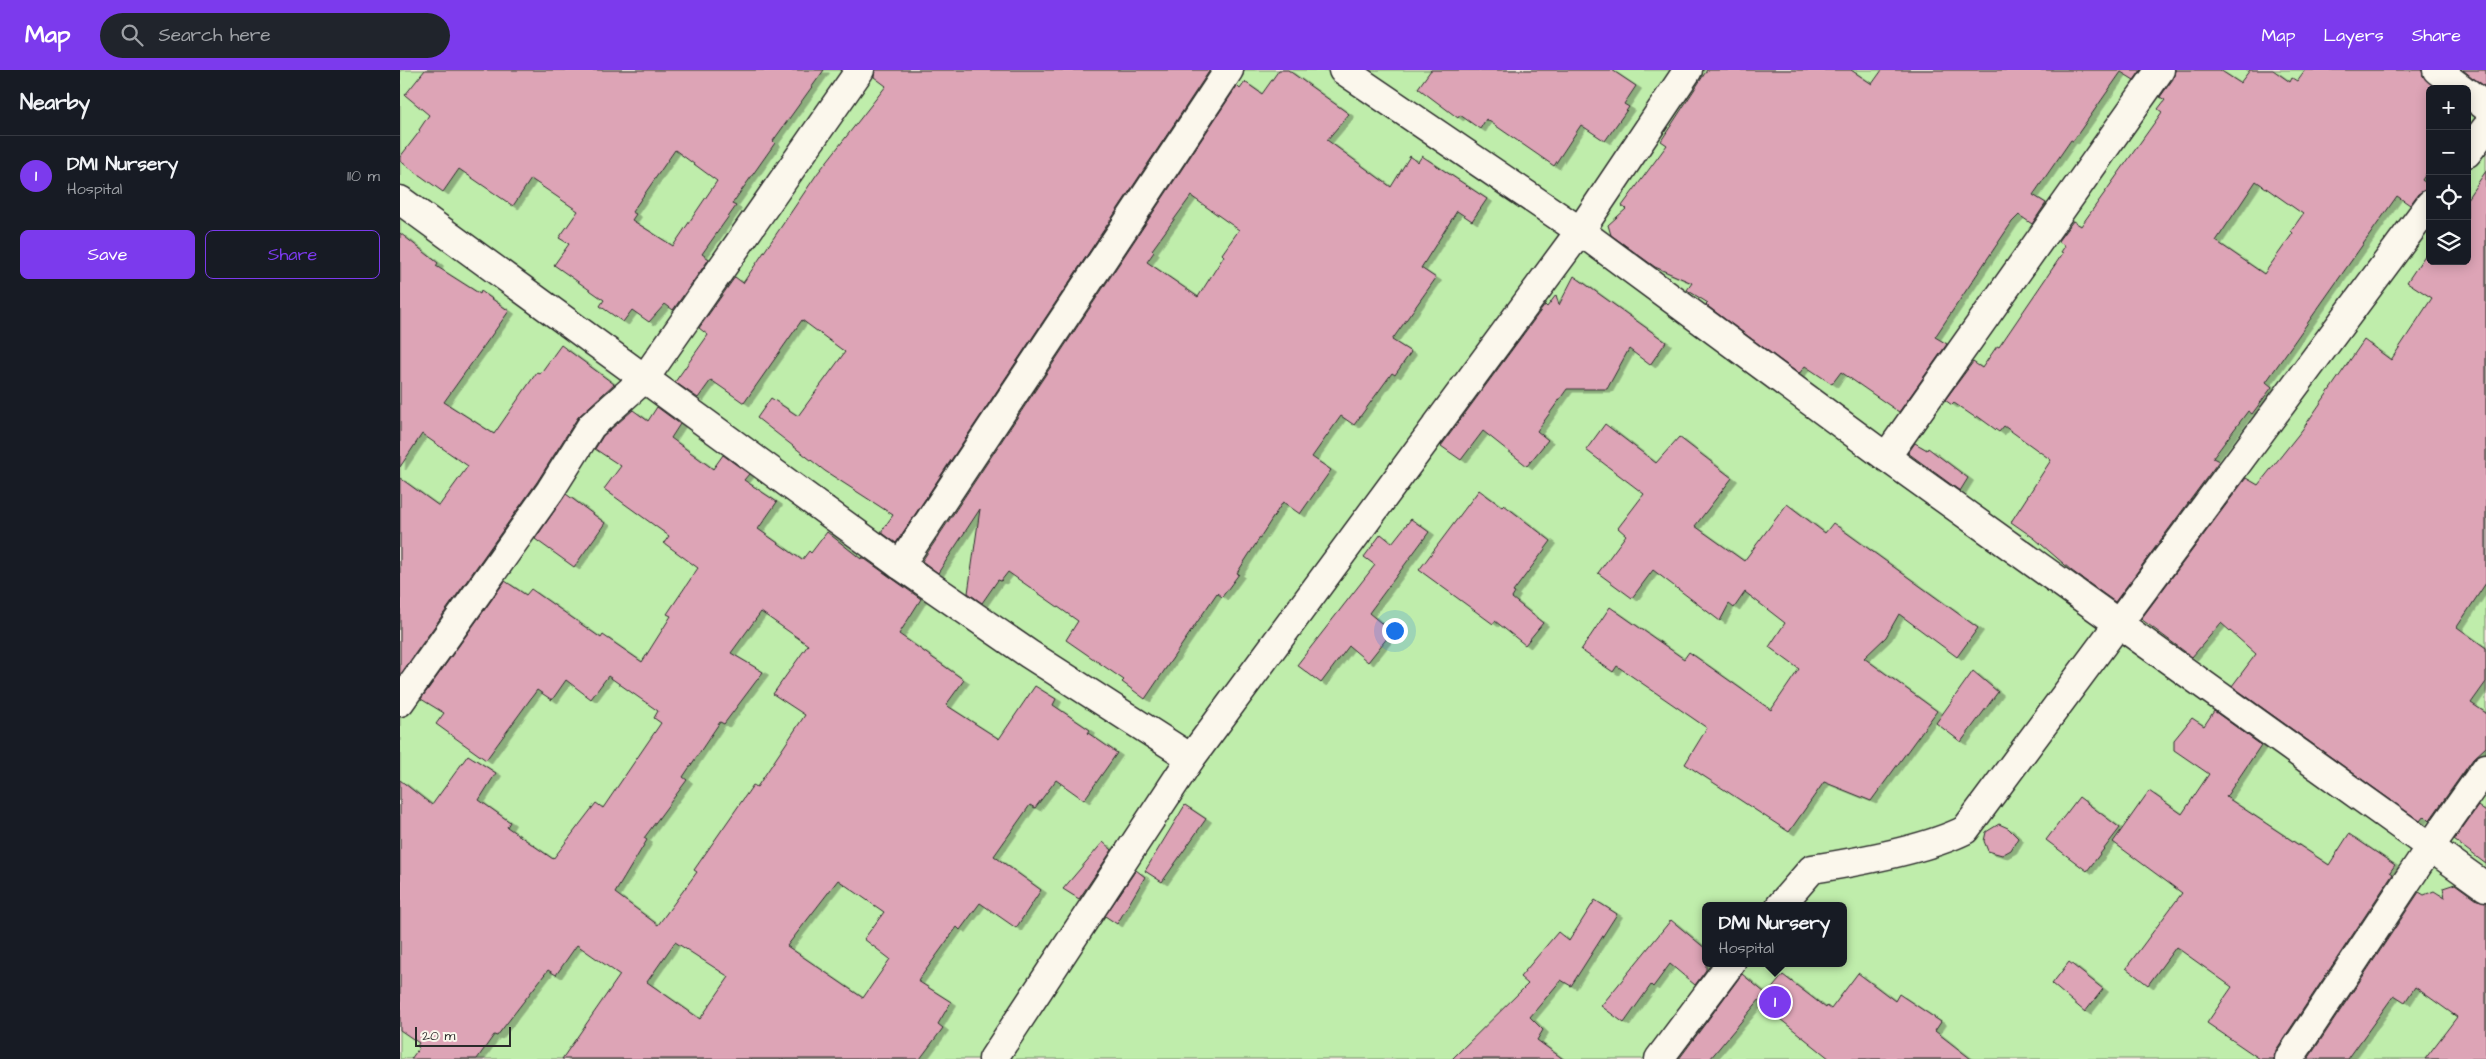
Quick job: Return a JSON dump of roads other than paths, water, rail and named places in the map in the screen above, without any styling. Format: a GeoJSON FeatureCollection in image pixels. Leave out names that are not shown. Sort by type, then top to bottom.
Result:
{"type":"FeatureCollection","features":[{"type":"Feature","properties":{"kind":"street"},"geometry":{"type":"LineString","coordinates":[[400,702],[550,491],[591,426],[644,378],[860,70]]}},
{"type":"Feature","properties":{"kind":"street"},"geometry":{"type":"LineString","coordinates":[[900,565],[1229,70]]}},
{"type":"Feature","properties":{"kind":"street"},"geometry":{"type":"LineString","coordinates":[[1343,70],[1580,231],[1886,457],[2486,887]]}},
{"type":"Feature","properties":{"kind":"street"},"geometry":{"type":"LineString","coordinates":[[994,1059],[1191,758],[1580,231],[1688,70]]}},
{"type":"Feature","properties":{"kind":"street"},"geometry":{"type":"LineString","coordinates":[[1886,457],[2160,70]]}},
{"type":"Feature","properties":{"kind":"street"},"geometry":{"type":"LineString","coordinates":[[2437,70],[2457,85]]}},
{"type":"Feature","properties":{"kind":"street"},"geometry":{"type":"LineString","coordinates":[[2471,95],[2486,106]]}},
{"type":"Feature","properties":{"kind":"street"},"geometry":{"type":"LineString","coordinates":[[2471,148],[2486,128]]}},
{"type":"Feature","properties":{"kind":"street"},"geometry":{"type":"LineString","coordinates":[[400,200],[900,565],[1029,654],[1191,758]]}},
{"type":"Feature","properties":{"kind":"street"},"geometry":{"type":"LineString","coordinates":[[1783,902],[1812,869],[1945,840],[1965,830],[2120,624],[2426,209]]}},
{"type":"Feature","properties":{"kind":"street"},"geometry":{"type":"LineString","coordinates":[[2288,1059],[2430,847],[2486,768]]}},
{"type":"Feature","properties":{"kind":"street"},"geometry":{"type":"LineString","coordinates":[[1659,1059],[1728,967]]}},
{"type":"Feature","properties":{"kind":"place","name":"DMI Nursery"},"geometry":{"type":"Point","coordinates":[1775,1002]}}]}
